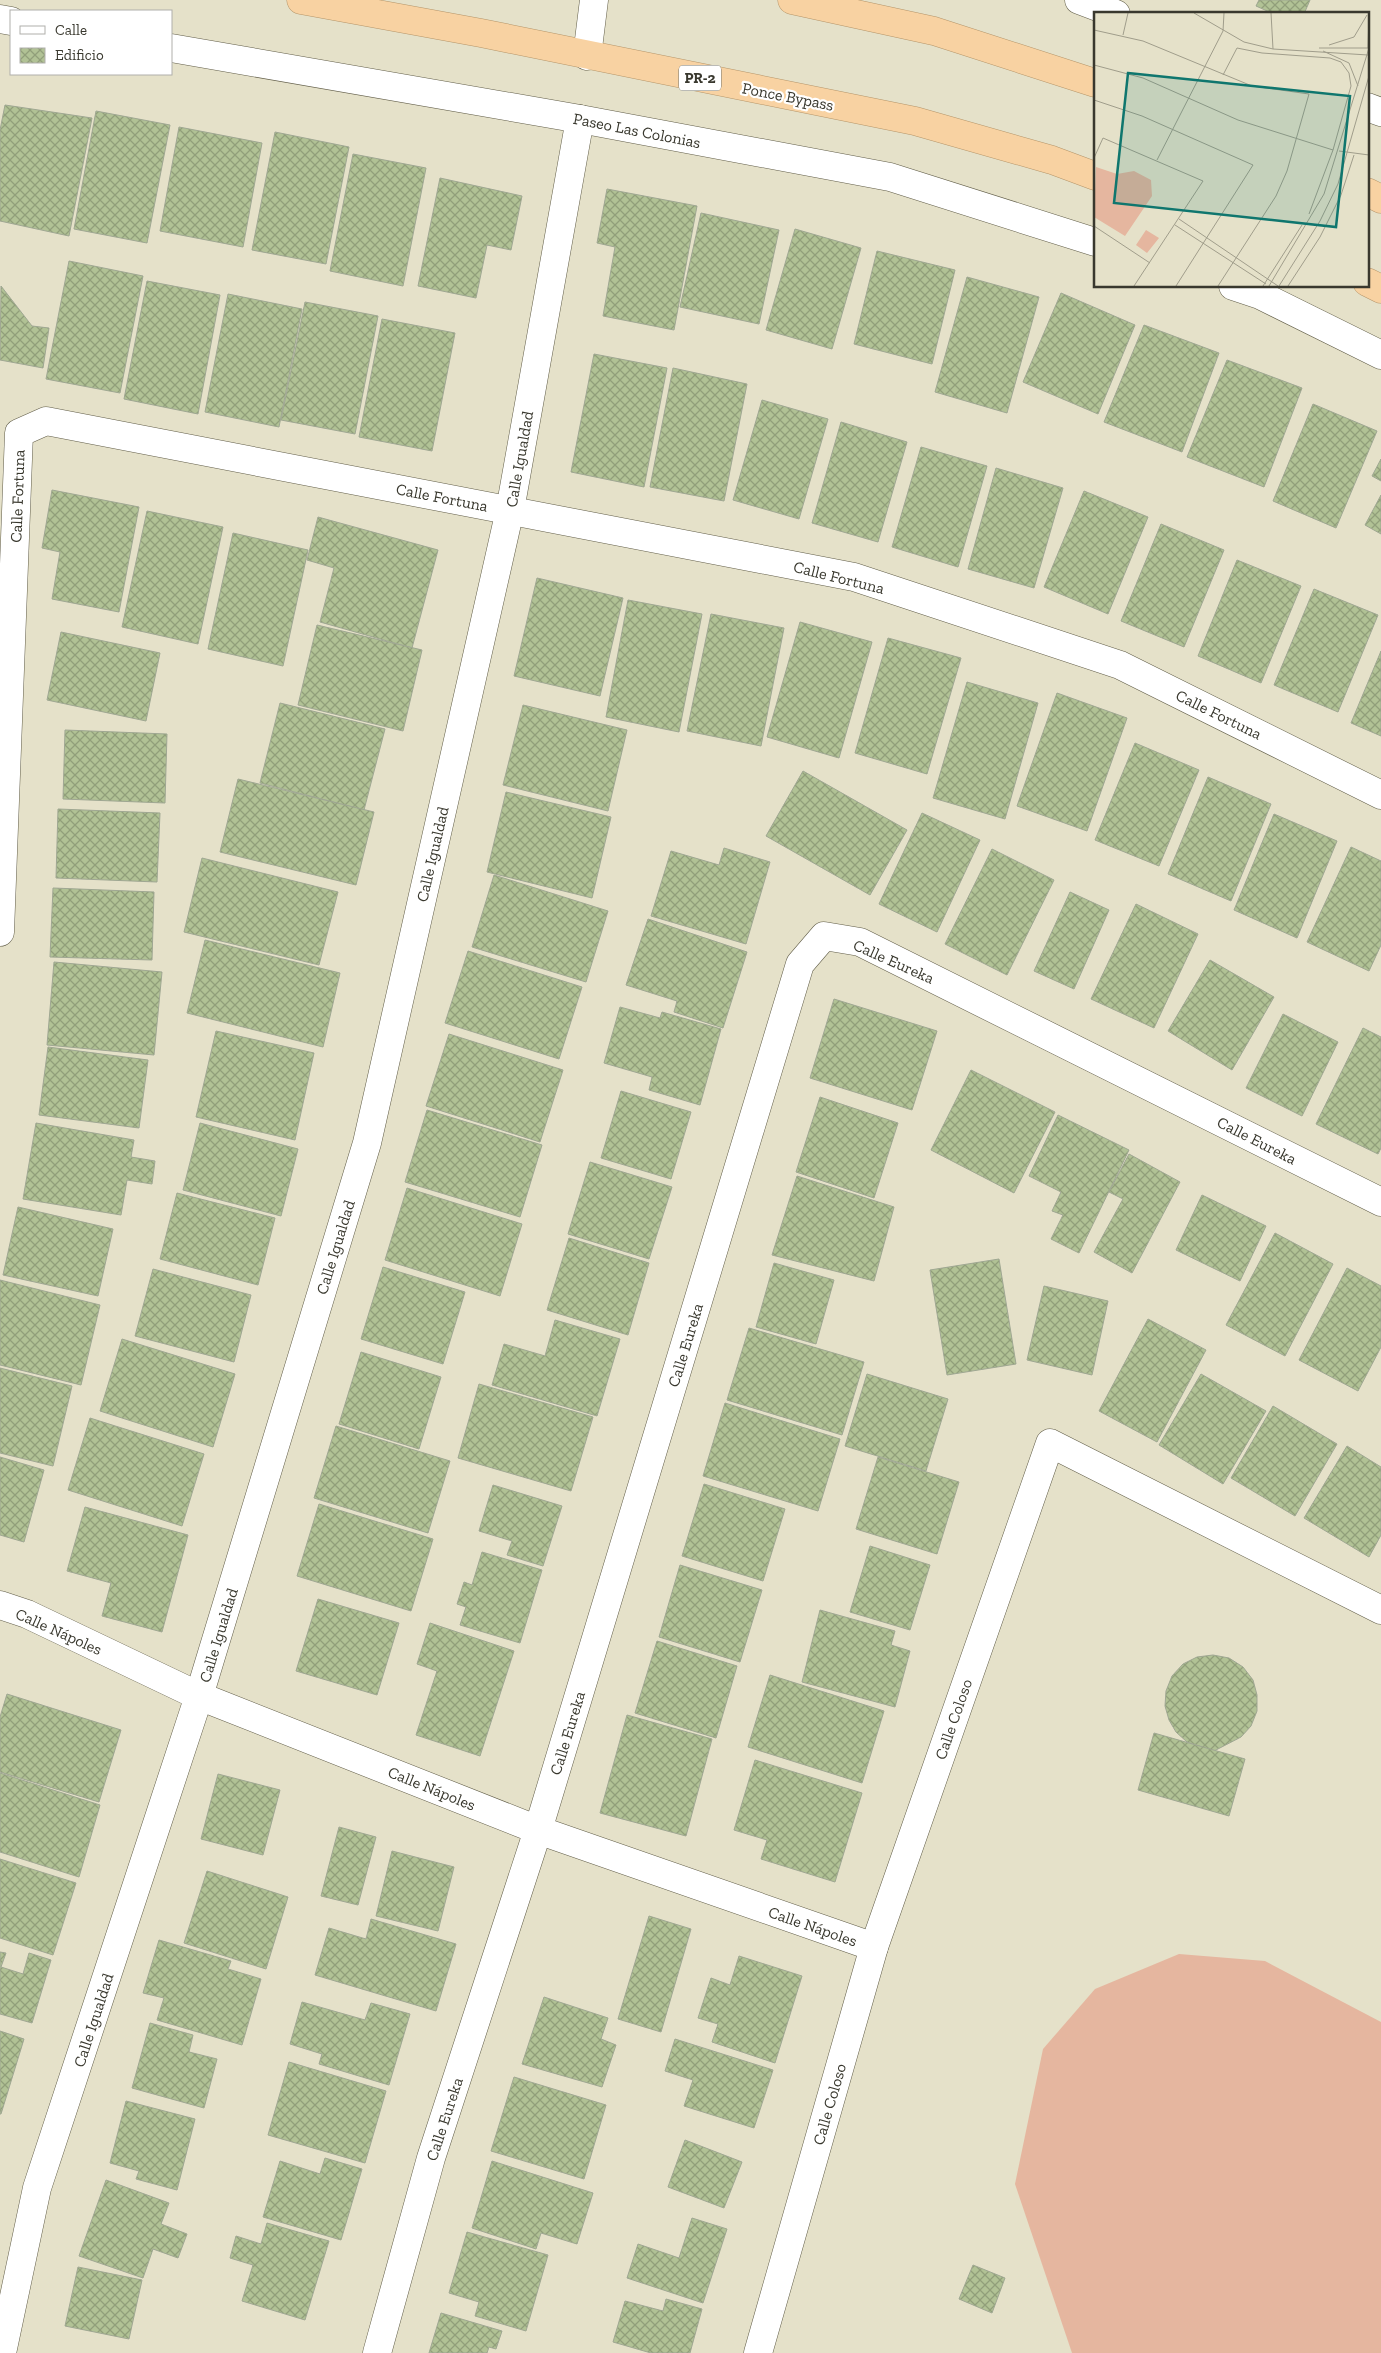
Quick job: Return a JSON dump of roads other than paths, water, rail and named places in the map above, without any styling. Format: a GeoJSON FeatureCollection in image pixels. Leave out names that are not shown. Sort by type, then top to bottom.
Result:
{"type":"FeatureCollection","features":[{"type":"Feature","properties":{"kind":"highway","name":"Ponce Bypass"},"geometry":{"type":"LineString","coordinates":[[300,0],[915,121],[1052,160],[1094,176]]}},
{"type":"Feature","properties":{"kind":"highway"},"geometry":{"type":"LineString","coordinates":[[792,0],[934,31],[1094,83]]}},
{"type":"Feature","properties":{"kind":"highway"},"geometry":{"type":"LineString","coordinates":[[1368,192],[1381,199]]}},
{"type":"Feature","properties":{"kind":"highway"},"geometry":{"type":"LineString","coordinates":[[1368,282],[1381,289]]}},
{"type":"Feature","properties":{"kind":"street"},"geometry":{"type":"LineString","coordinates":[[587,56],[594,0]]}},
{"type":"Feature","properties":{"kind":"street"},"geometry":{"type":"LineString","coordinates":[[1079,0],[1111,12]]}},
{"type":"Feature","properties":{"kind":"street","name":"Paseo Las Colonias"},"geometry":{"type":"LineString","coordinates":[[172,48],[580,119],[890,177],[1094,242]]}},
{"type":"Feature","properties":{"kind":"street"},"geometry":{"type":"LineString","coordinates":[[1368,107],[1381,112]]}},
{"type":"Feature","properties":{"kind":"street","name":"Calle Igualdad"},"geometry":{"type":"LineString","coordinates":[[2,2353],[37,2188],[199,1696],[367,1143],[510,510],[580,119]]}},
{"type":"Feature","properties":{"kind":"street"},"geometry":{"type":"LineString","coordinates":[[1239,288],[1260,295],[1381,355]]}},
{"type":"Feature","properties":{"kind":"street","name":"Calle Fortuna"},"geometry":{"type":"LineString","coordinates":[[0,932],[19,434],[46,421],[854,577],[1120,665],[1381,795]]}},
{"type":"Feature","properties":{"kind":"street","name":"Calle Eureka"},"geometry":{"type":"LineString","coordinates":[[376,2353],[431,2158],[538,1830],[800,964],[824,936],[860,942],[1381,1202]]}},
{"type":"Feature","properties":{"kind":"street","name":"Calle Coloso"},"geometry":{"type":"LineString","coordinates":[[758,2353],[874,1947],[1050,1443],[1381,1610]]}},
{"type":"Feature","properties":{"kind":"street","name":"Calle Nápoles"},"geometry":{"type":"LineString","coordinates":[[0,1606],[27,1614],[199,1696],[538,1830],[874,1947]]}}]}
